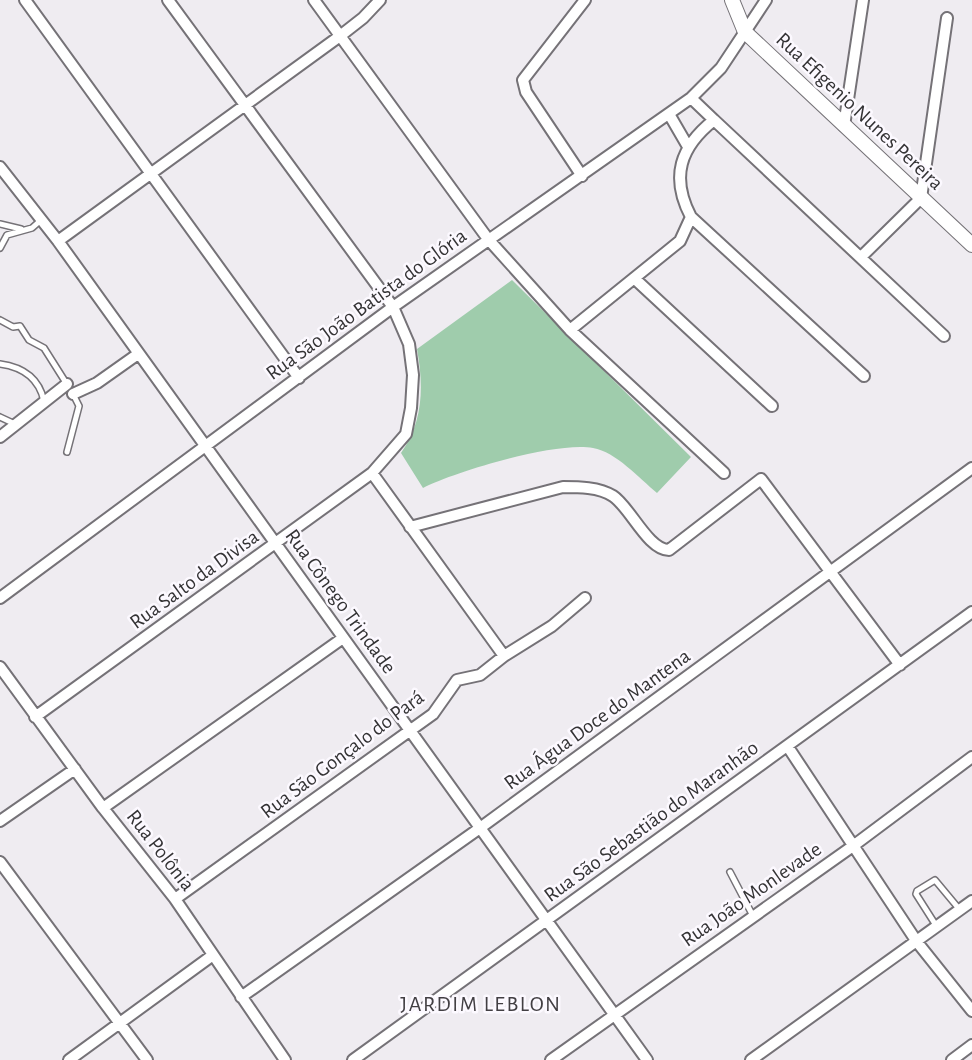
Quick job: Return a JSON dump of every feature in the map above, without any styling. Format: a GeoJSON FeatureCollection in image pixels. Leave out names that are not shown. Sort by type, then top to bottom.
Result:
{"type":"FeatureCollection","features":[{"type":"Feature","properties":{"kind":"street"},"geometry":{"type":"LineString","coordinates":[[25,0],[299,378]]}},
{"type":"Feature","properties":{"kind":"street","name":"Rua Salto da Divisa"},"geometry":{"type":"LineString","coordinates":[[35,717],[372,473],[406,434],[411,408],[413,375],[409,344],[393,308],[168,0]]}},
{"type":"Feature","properties":{"kind":"street"},"geometry":{"type":"LineString","coordinates":[[314,0],[488,239],[570,330],[724,473]]}},
{"type":"Feature","properties":{"kind":"street"},"geometry":{"type":"LineString","coordinates":[[58,241],[340,36],[363,18],[380,0]]}},
{"type":"Feature","properties":{"kind":"street"},"geometry":{"type":"LineString","coordinates":[[582,176],[526,92],[523,80],[585,0]]}},
{"type":"Feature","properties":{"kind":"street"},"geometry":{"type":"LineString","coordinates":[[732,0],[746,32]]}},
{"type":"Feature","properties":{"kind":"street","name":"Rua São João Batista do Glória"},"geometry":{"type":"LineString","coordinates":[[0,598],[204,445],[488,239],[582,176],[691,98],[721,68],[766,0]]}},
{"type":"Feature","properties":{"kind":"street"},"geometry":{"type":"LineString","coordinates":[[844,126],[863,0]]}},
{"type":"Feature","properties":{"kind":"street"},"geometry":{"type":"LineString","coordinates":[[861,256],[921,198],[947,18]]}},
{"type":"Feature","properties":{"kind":"street","name":"Rua Efigenio Nunes Pereira"},"geometry":{"type":"LineString","coordinates":[[746,32],[972,245]]}},
{"type":"Feature","properties":{"kind":"street"},"geometry":{"type":"LineString","coordinates":[[691,98],[944,336]]}},
{"type":"Feature","properties":{"kind":"street"},"geometry":{"type":"LineString","coordinates":[[669,114],[687,145]]}},
{"type":"Feature","properties":{"kind":"street"},"geometry":{"type":"LineString","coordinates":[[714,120],[687,145],[681,172],[681,198],[691,217],[864,376]]}},
{"type":"Feature","properties":{"kind":"street","name":"Rua Cônego Trindade"},"geometry":{"type":"LineString","coordinates":[[0,167],[58,241],[647,1060]]}},
{"type":"Feature","properties":{"kind":"street"},"geometry":{"type":"LineString","coordinates":[[570,330],[680,241],[691,217]]}},
{"type":"Feature","properties":{"kind":"street"},"geometry":{"type":"LineString","coordinates":[[635,279],[772,406]]}},
{"type":"Feature","properties":{"kind":"street"},"geometry":{"type":"LineString","coordinates":[[73,394],[97,383],[138,354]]}},
{"type":"Feature","properties":{"kind":"street"},"geometry":{"type":"LineString","coordinates":[[0,437],[67,384]]}},
{"type":"Feature","properties":{"kind":"street","name":"Rua Água Doce do Mantena"},"geometry":{"type":"LineString","coordinates":[[241,997],[480,828],[832,573],[972,468]]}},
{"type":"Feature","properties":{"kind":"street"},"geometry":{"type":"LineString","coordinates":[[372,473],[504,656]]}},
{"type":"Feature","properties":{"kind":"street"},"geometry":{"type":"LineString","coordinates":[[410,527],[562,487],[582,487],[613,496],[662,550],[669,550],[761,479],[900,665]]}},
{"type":"Feature","properties":{"kind":"street","name":"Rua São Gonçalo do Pará"},"geometry":{"type":"LineString","coordinates":[[175,899],[433,714],[457,680],[480,675],[504,656],[552,626],[585,598]]}},
{"type":"Feature","properties":{"kind":"street","name":"Rua São Sebastião do Maranhão"},"geometry":{"type":"LineString","coordinates":[[353,1060],[972,612]]}},
{"type":"Feature","properties":{"kind":"street"},"geometry":{"type":"LineString","coordinates":[[103,808],[343,638]]}},
{"type":"Feature","properties":{"kind":"street","name":"Rua Polônia"},"geometry":{"type":"LineString","coordinates":[[0,667],[103,808],[175,899],[285,1060]]}},
{"type":"Feature","properties":{"kind":"street"},"geometry":{"type":"LineString","coordinates":[[788,747],[917,942],[972,1011]]}},
{"type":"Feature","properties":{"kind":"street","name":"Rua João Monlevade"},"geometry":{"type":"LineString","coordinates":[[551,1060],[853,846],[972,757]]}},
{"type":"Feature","properties":{"kind":"street"},"geometry":{"type":"LineString","coordinates":[[0,821],[75,769]]}},
{"type":"Feature","properties":{"kind":"street"},"geometry":{"type":"LineString","coordinates":[[0,862],[147,1060]]}},
{"type":"Feature","properties":{"kind":"street"},"geometry":{"type":"LineString","coordinates":[[751,1060],[972,901]]}},
{"type":"Feature","properties":{"kind":"street"},"geometry":{"type":"LineString","coordinates":[[69,1060],[213,955]]}},
{"type":"Feature","properties":{"kind":"street"},"geometry":{"type":"LineString","coordinates":[[954,1059],[972,1045]]}},
{"type":"Feature","properties":{"kind":"lane"},"geometry":{"type":"LineString","coordinates":[[0,248],[8,235],[32,228],[41,220]]}},
{"type":"Feature","properties":{"kind":"lane"},"geometry":{"type":"LineString","coordinates":[[0,224],[22,230]]}},
{"type":"Feature","properties":{"kind":"lane"},"geometry":{"type":"LineString","coordinates":[[0,320],[13,327],[20,326],[29,340],[44,348],[73,394],[79,406],[67,453]]}},
{"type":"Feature","properties":{"kind":"lane"},"geometry":{"type":"LineString","coordinates":[[0,363],[15,366],[30,376],[41,389],[44,401]]}},
{"type":"Feature","properties":{"kind":"lane"},"geometry":{"type":"LineString","coordinates":[[0,417],[15,425]]}},
{"type":"Feature","properties":{"kind":"lane"},"geometry":{"type":"LineString","coordinates":[[730,872],[753,916]]}},
{"type":"Feature","properties":{"kind":"lane"},"geometry":{"type":"LineString","coordinates":[[937,927],[916,894],[917,891],[935,880],[960,910]]}},
{"type":"Feature","properties":{"kind":"green space"},"geometry":{"type":"Polygon","coordinates":[[[512,280],[691,457],[657,493],[627,466],[602,450],[577,447],[507,459],[458,474],[423,488],[401,453],[414,429],[420,404],[421,377],[417,349],[512,280]]]}},
{"type":"Feature","properties":{"kind":"district","name":"JARDIM LEBLON"},"geometry":{"type":"Point","coordinates":[481,1003]}}]}
